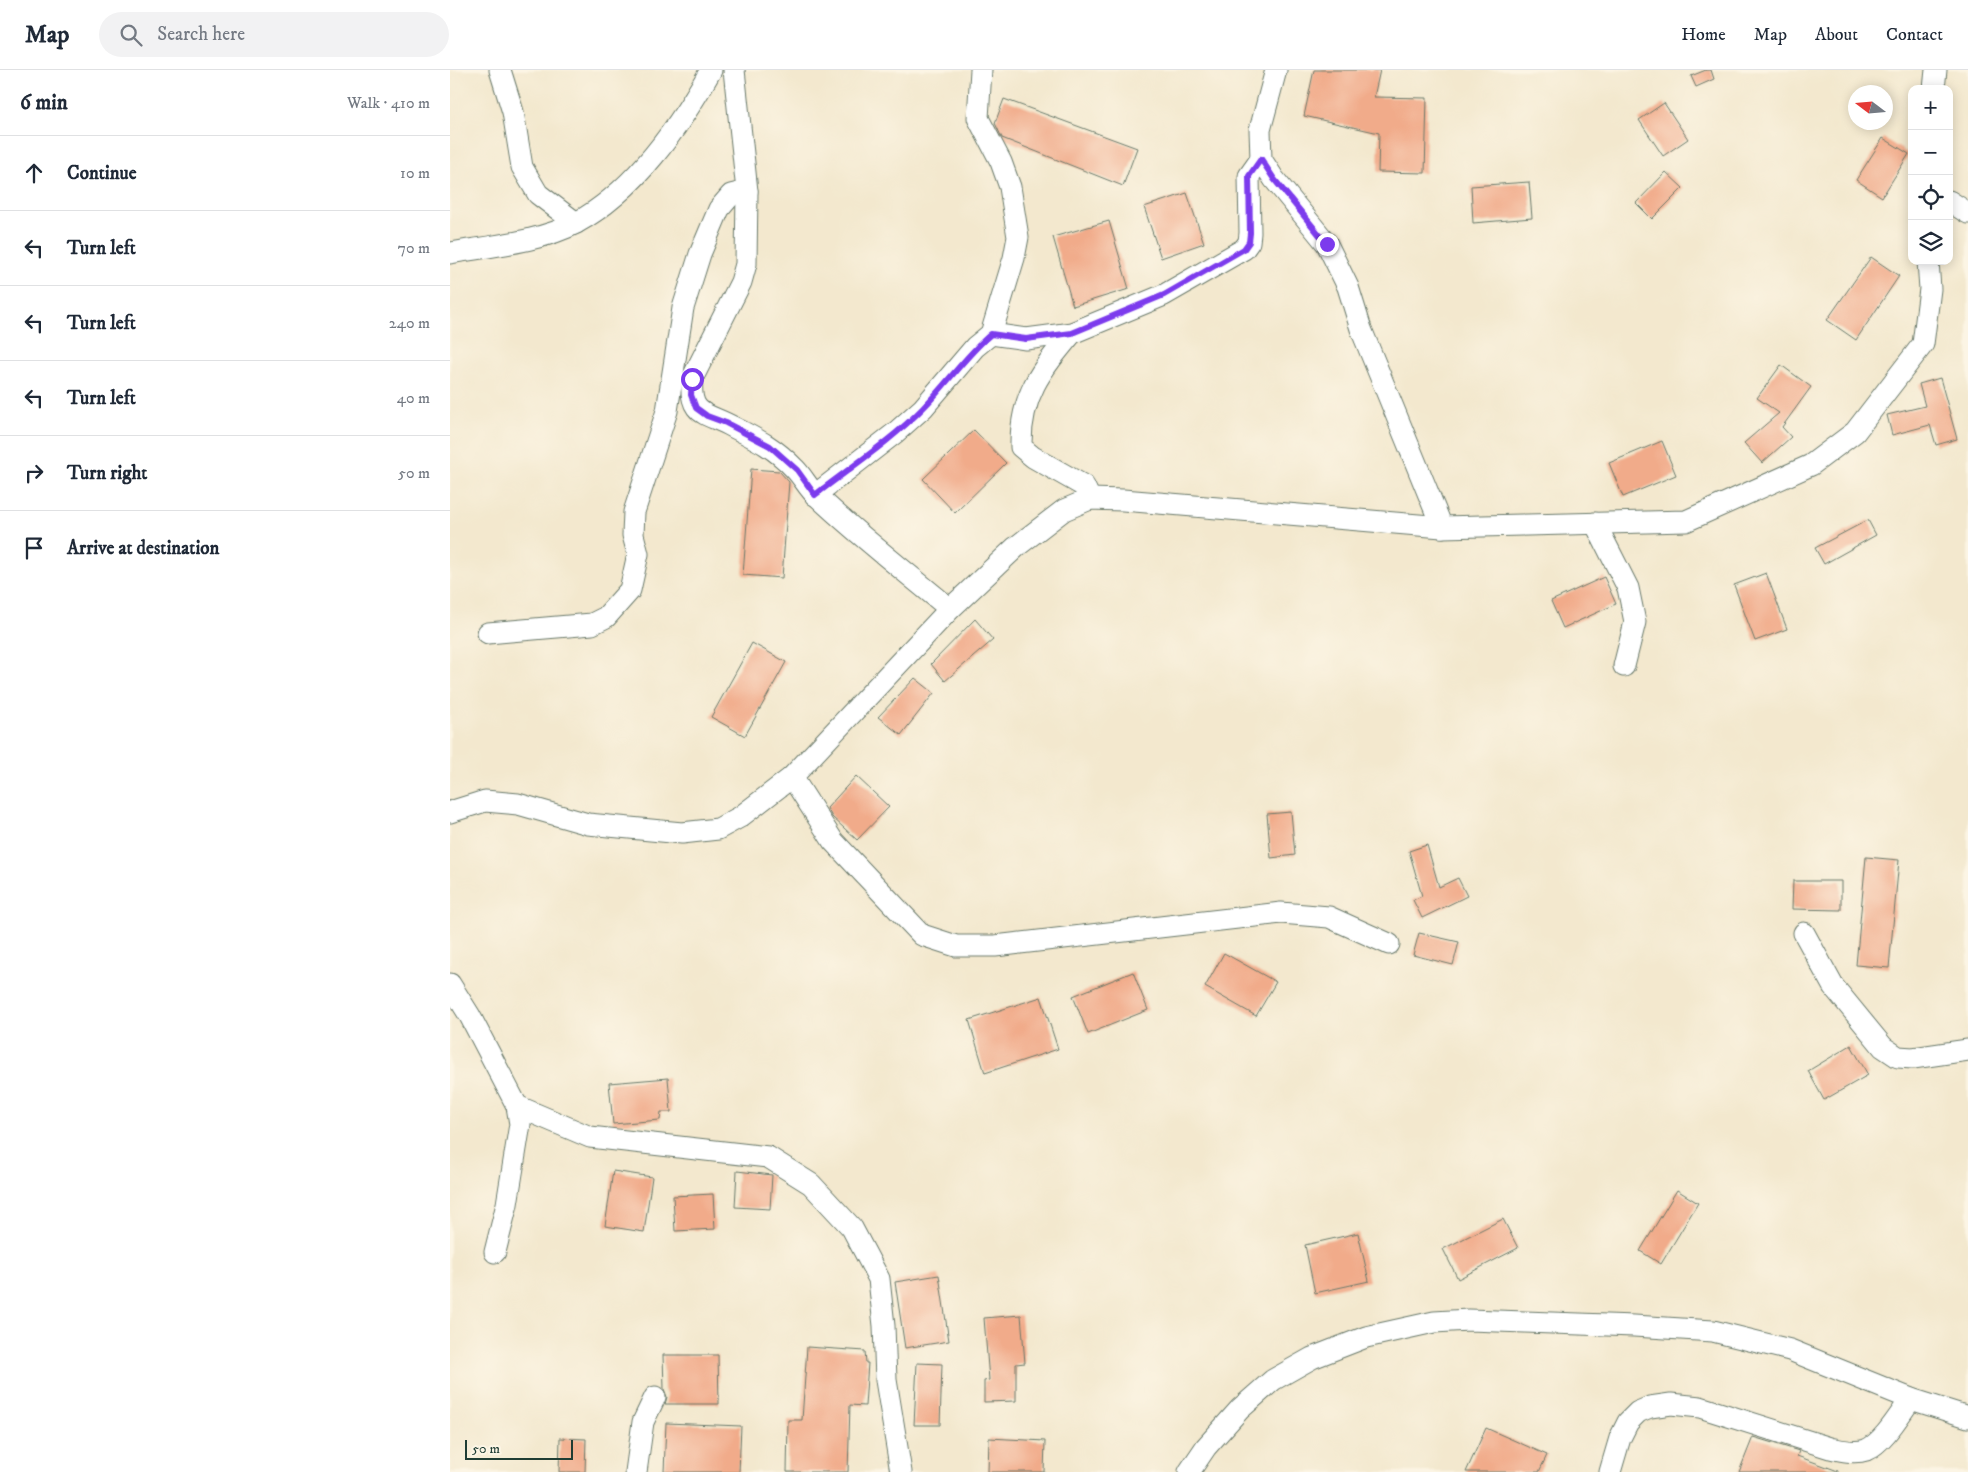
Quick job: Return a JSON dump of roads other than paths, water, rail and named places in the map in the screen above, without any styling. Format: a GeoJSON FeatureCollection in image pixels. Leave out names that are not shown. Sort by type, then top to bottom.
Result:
{"type":"FeatureCollection","features":[{"type":"Feature","properties":{"kind":"street"},"geometry":{"type":"LineString","coordinates":[[500,70],[513,112],[522,167],[538,194],[576,223]]}},
{"type":"Feature","properties":{"kind":"street"},"geometry":{"type":"LineString","coordinates":[[450,253],[543,236],[576,223],[611,200],[646,163],[689,109],[712,70]]}},
{"type":"Feature","properties":{"kind":"street"},"geometry":{"type":"LineString","coordinates":[[734,70],[748,191],[746,264],[741,282],[692,379],[691,395],[696,408],[707,416],[726,423],[770,446],[797,470],[815,495],[950,609]]}},
{"type":"Feature","properties":{"kind":"street"},"geometry":{"type":"LineString","coordinates":[[815,495],[909,421],[923,408],[976,347],[991,334],[1014,258],[1018,237],[1010,188],[1001,162],[978,118],[981,70]]}},
{"type":"Feature","properties":{"kind":"street"},"geometry":{"type":"LineString","coordinates":[[1276,70],[1260,130],[1261,159],[1274,179],[1327,244],[1331,252],[1348,287],[1361,330],[1442,527]]}},
{"type":"Feature","properties":{"kind":"street"},"geometry":{"type":"LineString","coordinates":[[1934,85],[1936,70]]}},
{"type":"Feature","properties":{"kind":"street"},"geometry":{"type":"LineString","coordinates":[[991,334],[1026,339],[1072,333],[1164,295],[1244,249],[1249,242],[1250,233],[1249,176],[1261,159]]}},
{"type":"Feature","properties":{"kind":"street"},"geometry":{"type":"LineString","coordinates":[[488,633],[592,624],[606,617],[630,590],[638,554],[633,536],[634,512],[667,411],[683,308],[700,254],[719,209],[731,195],[748,191]]}},
{"type":"Feature","properties":{"kind":"street"},"geometry":{"type":"LineString","coordinates":[[1953,204],[1968,213]]}},
{"type":"Feature","properties":{"kind":"street"},"geometry":{"type":"LineString","coordinates":[[450,812],[485,801],[518,804],[588,824],[682,832],[718,829],[740,817],[792,777],[950,609],[1016,547],[1064,510],[1090,499],[1123,500],[1442,527],[1686,521],[1811,465],[1854,432],[1923,344],[1930,289],[1928,265]]}},
{"type":"Feature","properties":{"kind":"street"},"geometry":{"type":"LineString","coordinates":[[1072,333],[1043,368],[1031,391],[1020,431],[1021,447],[1033,457],[1084,486],[1090,499]]}},
{"type":"Feature","properties":{"kind":"street"},"geometry":{"type":"LineString","coordinates":[[1595,523],[1628,588],[1630,597],[1635,622],[1624,666]]}},
{"type":"Feature","properties":{"kind":"street"},"geometry":{"type":"LineString","coordinates":[[792,777],[833,841],[922,935],[956,946],[995,946],[1280,913],[1329,917],[1389,944]]}},
{"type":"Feature","properties":{"kind":"street"},"geometry":{"type":"LineString","coordinates":[[1804,933],[1833,986],[1883,1047],[1898,1057],[1913,1058],[1968,1050]]}},
{"type":"Feature","properties":{"kind":"street"},"geometry":{"type":"LineString","coordinates":[[450,984],[470,1016],[517,1106],[520,1124],[507,1204],[495,1252]]}},
{"type":"Feature","properties":{"kind":"street"},"geometry":{"type":"LineString","coordinates":[[517,1106],[590,1137],[768,1157],[811,1184],[852,1228],[879,1280],[884,1326],[886,1380],[901,1472]]}},
{"type":"Feature","properties":{"kind":"street"},"geometry":{"type":"LineString","coordinates":[[1189,1472],[1206,1447],[1240,1409],[1273,1380],[1312,1358],[1366,1337],[1434,1322],[1489,1321],[1713,1331],[1790,1350],[1911,1399],[1968,1417]]}},
{"type":"Feature","properties":{"kind":"street"},"geometry":{"type":"LineString","coordinates":[[636,1472],[644,1422],[655,1397]]}},
{"type":"Feature","properties":{"kind":"street"},"geometry":{"type":"LineString","coordinates":[[1610,1472],[1620,1438],[1628,1422],[1638,1412],[1650,1407],[1671,1404],[1700,1407],[1830,1448],[1850,1452],[1866,1450],[1879,1441],[1911,1399]]}}]}
